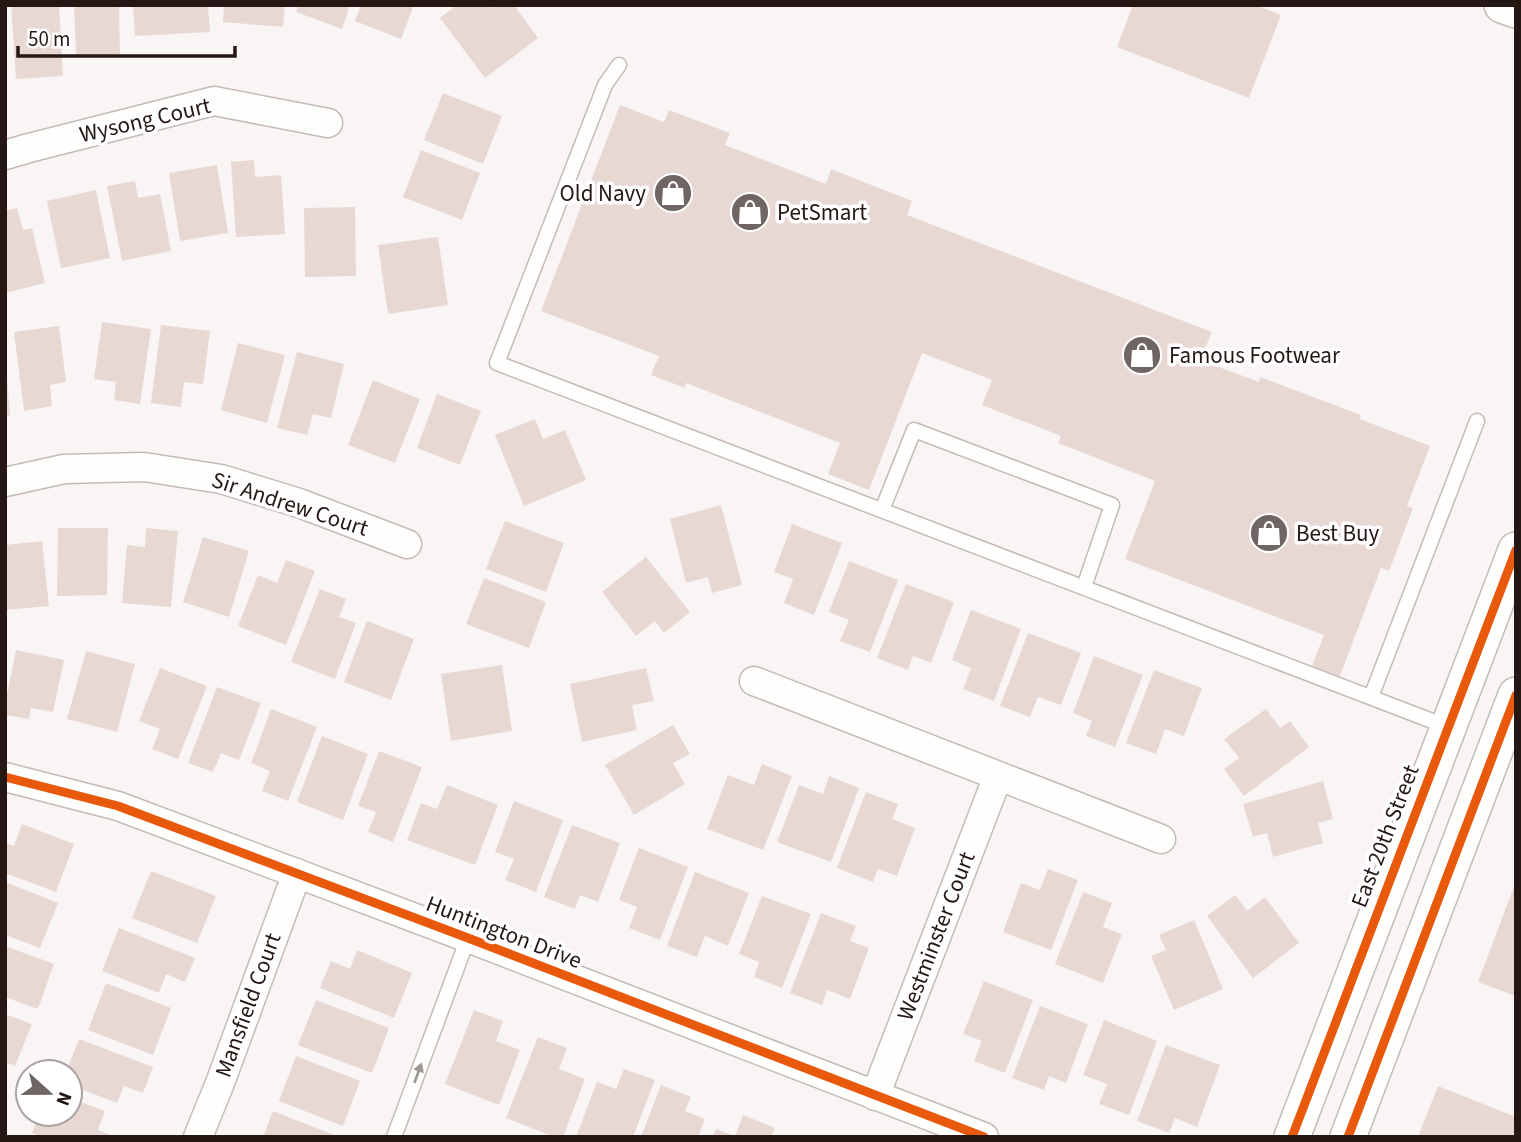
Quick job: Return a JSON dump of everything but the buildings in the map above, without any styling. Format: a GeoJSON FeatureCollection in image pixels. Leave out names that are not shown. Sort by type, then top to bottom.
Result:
{"type":"FeatureCollection","features":[{"type":"Feature","properties":{"kind":"street"},"geometry":{"type":"LineString","coordinates":[[1502,5],[1516,10]]}},
{"type":"Feature","properties":{"kind":"street","name":"Wysong Court"},"geometry":{"type":"LineString","coordinates":[[5,155],[214,101],[328,123]]}},
{"type":"Feature","properties":{"kind":"street","name":"Sir Andrew Court"},"geometry":{"type":"LineString","coordinates":[[5,482],[64,469],[144,467],[221,479],[299,503],[407,544]]}},
{"type":"Feature","properties":{"kind":"street","name":"East 20th Street"},"geometry":{"type":"LineString","coordinates":[[1292,1137],[1516,550]]}},
{"type":"Feature","properties":{"kind":"street"},"geometry":{"type":"LineString","coordinates":[[754,681],[1161,839]]}},
{"type":"Feature","properties":{"kind":"street"},"geometry":{"type":"LineString","coordinates":[[1348,1137],[1516,695]]}},
{"type":"Feature","properties":{"kind":"street","name":"Westminster Court"},"geometry":{"type":"LineString","coordinates":[[875,1096],[998,776]]}},
{"type":"Feature","properties":{"kind":"street","name":"Huntington Drive"},"geometry":{"type":"LineString","coordinates":[[5,777],[118,806],[984,1137]]}},
{"type":"Feature","properties":{"kind":"street","name":"Mansfield Court"},"geometry":{"type":"LineString","coordinates":[[198,1137],[297,873]]}},
{"type":"Feature","properties":{"kind":"lane"},"geometry":{"type":"LineString","coordinates":[[619,65],[605,85],[496,363],[1448,727]]}},
{"type":"Feature","properties":{"kind":"lane"},"geometry":{"type":"LineString","coordinates":[[1371,697],[1477,421]]}},
{"type":"Feature","properties":{"kind":"lane"},"geometry":{"type":"LineString","coordinates":[[882,510],[914,430],[1112,505],[1084,587]]}},
{"type":"Feature","properties":{"kind":"lane"},"geometry":{"type":"LineString","coordinates":[[394,1137],[468,938]]}},
{"type":"Feature","properties":{"kind":"cycle path"},"geometry":{"type":"LineString","coordinates":[[1292,1137],[1516,550]]}},
{"type":"Feature","properties":{"kind":"cycle path"},"geometry":{"type":"LineString","coordinates":[[1348,1137],[1516,695]]}},
{"type":"Feature","properties":{"kind":"cycle path"},"geometry":{"type":"LineString","coordinates":[[5,777],[118,806],[984,1137]]}},
{"type":"Feature","properties":{"kind":"place","name":"Old Navy"},"geometry":{"type":"Point","coordinates":[673,193]}},
{"type":"Feature","properties":{"kind":"place","name":"PetSmart"},"geometry":{"type":"Point","coordinates":[750,212]}},
{"type":"Feature","properties":{"kind":"place","name":"Famous Footwear"},"geometry":{"type":"Point","coordinates":[1142,355]}},
{"type":"Feature","properties":{"kind":"place","name":"Best Buy"},"geometry":{"type":"Point","coordinates":[1269,533]}}]}
